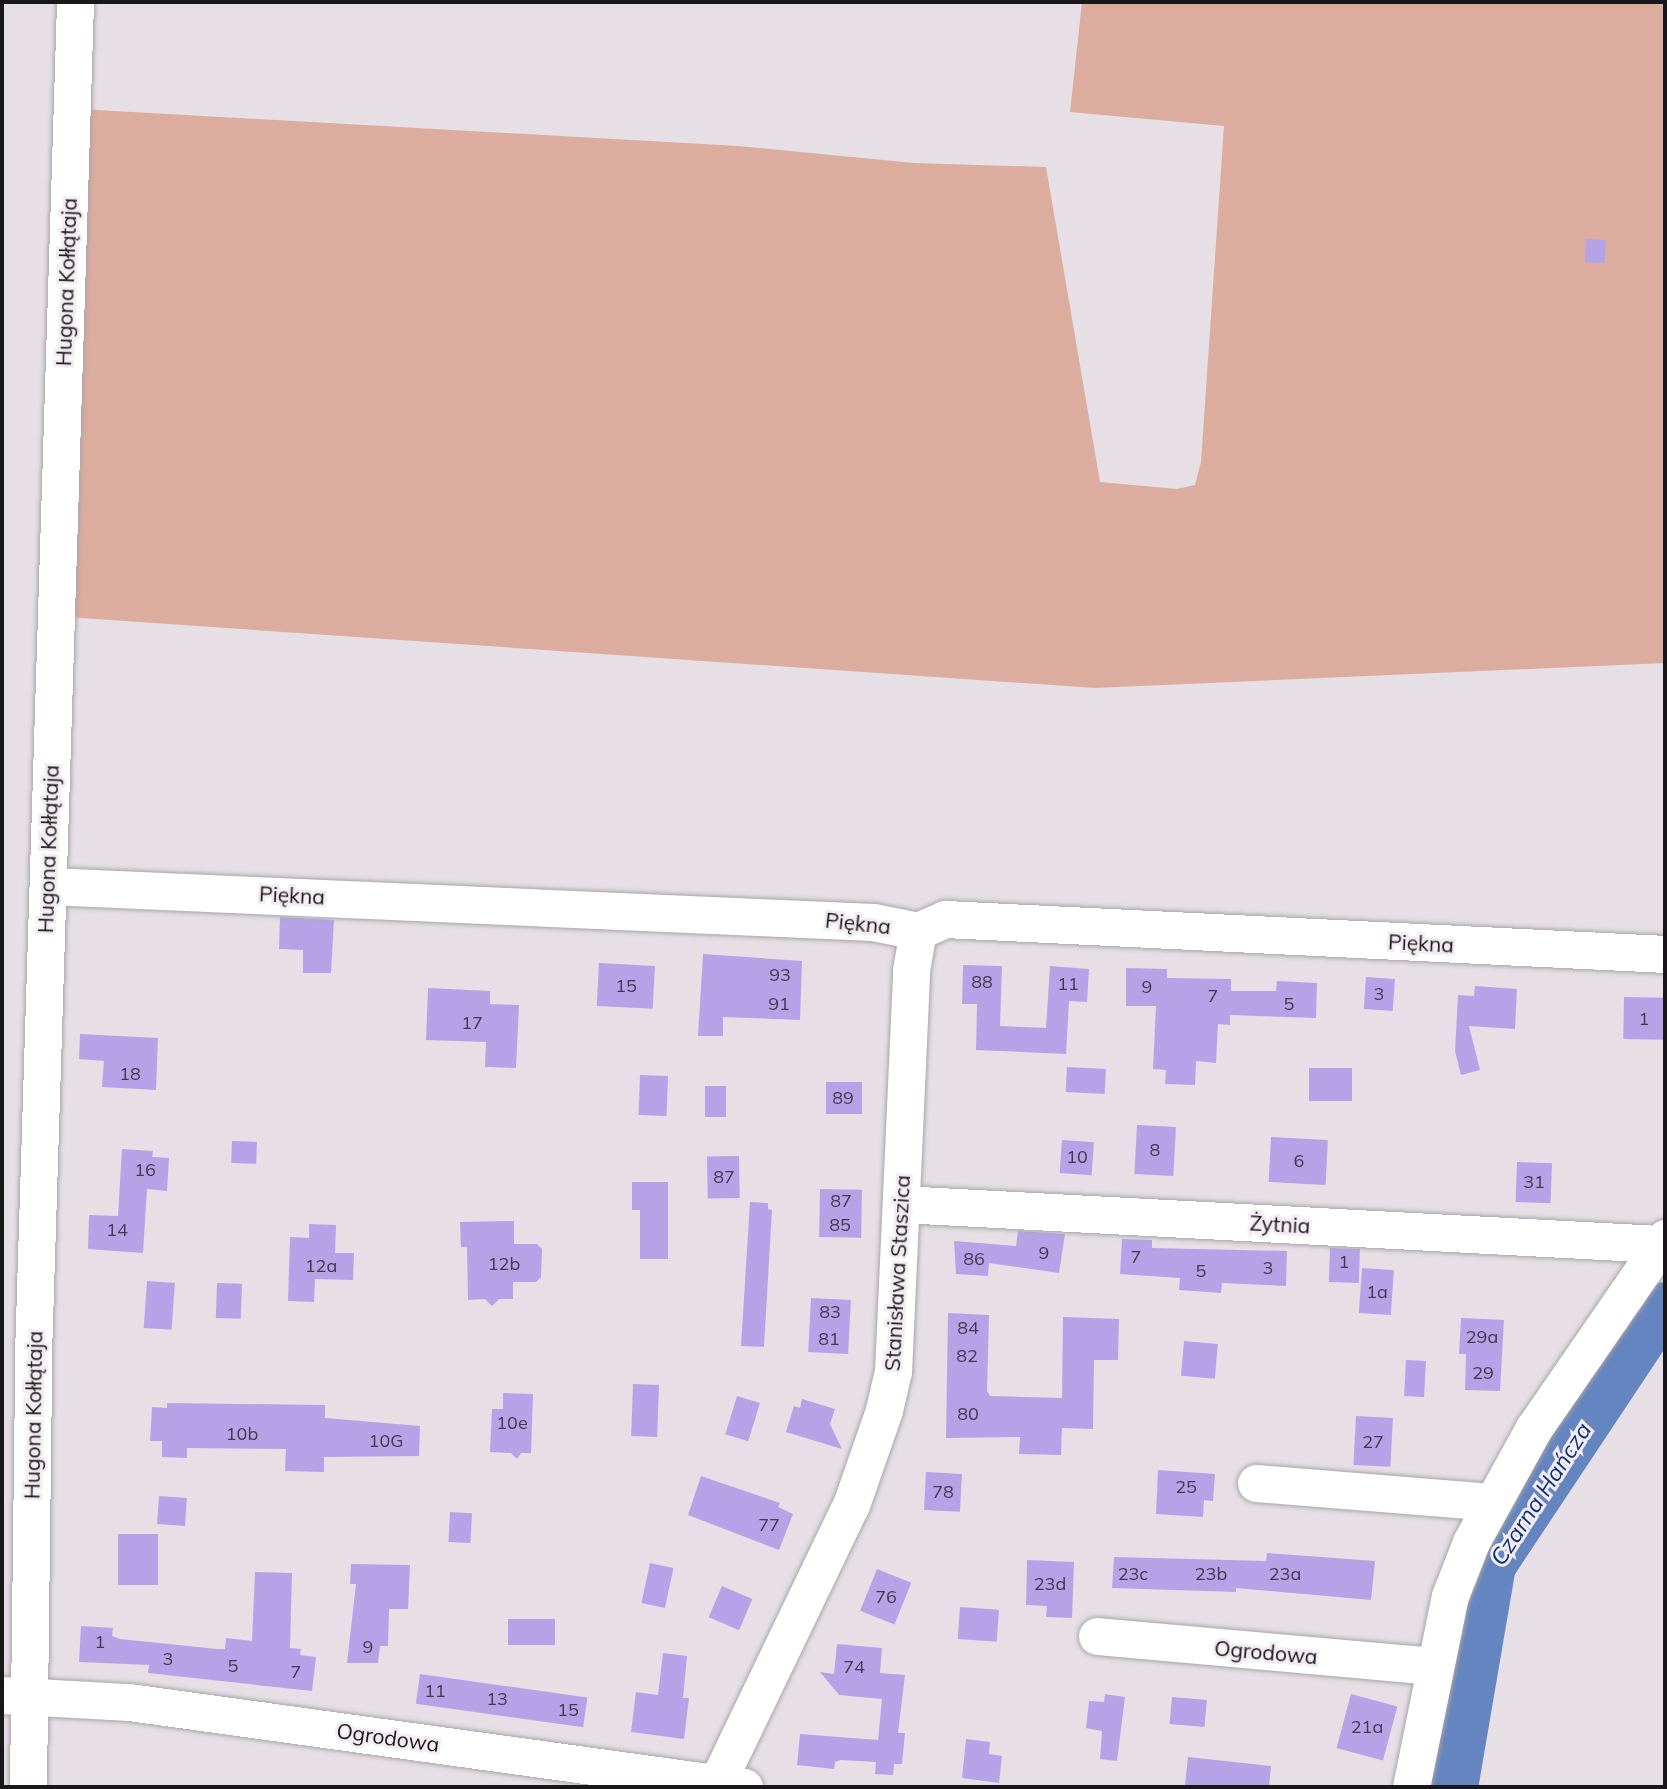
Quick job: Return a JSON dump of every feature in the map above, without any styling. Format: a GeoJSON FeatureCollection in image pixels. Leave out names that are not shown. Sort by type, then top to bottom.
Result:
{"type":"FeatureCollection","features":[{"type":"Feature","properties":{"kind":"street","name":"Hugona Kołłątaja"},"geometry":{"type":"LineString","coordinates":[[28,1787],[16,1695],[33,1354],[75,2]]}},
{"type":"Feature","properties":{"kind":"street","name":"Piękna"},"geometry":{"type":"LineString","coordinates":[[48,886],[873,922],[918,932],[945,919],[1665,954]]}},
{"type":"Feature","properties":{"kind":"street","name":"Stanisława Staszica"},"geometry":{"type":"LineString","coordinates":[[725,1786],[851,1505],[884,1410],[893,1372],[911,970],[918,932]]}},
{"type":"Feature","properties":{"kind":"street","name":"Żytnia"},"geometry":{"type":"LineString","coordinates":[[901,1204],[1663,1241]]}},
{"type":"Feature","properties":{"kind":"street"},"geometry":{"type":"LineString","coordinates":[[1411,1787],[1450,1596],[1492,1502],[1534,1428],[1663,1241]]}},
{"type":"Feature","properties":{"kind":"street"},"geometry":{"type":"LineString","coordinates":[[1256,1483],[1492,1502]]}},
{"type":"Feature","properties":{"kind":"street","name":"Ogrodowa"},"geometry":{"type":"LineString","coordinates":[[1097,1636],[1435,1666]]}},
{"type":"Feature","properties":{"kind":"street","name":"Ogrodowa"},"geometry":{"type":"LineString","coordinates":[[16,1695],[129,1702],[725,1786]]}},
{"type":"Feature","properties":{"kind":"shaded area"},"geometry":{"type":"Polygon","coordinates":[[[1082,2],[1665,2],[1665,663],[1095,688],[67,617],[79,109],[738,146],[914,163],[1046,167],[1100,482],[1177,489],[1195,485],[1201,462],[1224,126],[1070,112],[1082,2]]]}},
{"type":"Feature","properties":{"kind":"building"},"geometry":{"type":"Polygon","coordinates":[[[1586,239],[1606,240],[1605,263],[1585,262],[1586,239]]]}},
{"type":"Feature","properties":{"kind":"building"},"geometry":{"type":"Polygon","coordinates":[[[280,917],[334,920],[331,973],[303,973],[303,950],[279,949],[280,917]]]}},
{"type":"Feature","properties":{"kind":"building"},"geometry":{"type":"Polygon","coordinates":[[[703,954],[802,961],[800,1020],[723,1017],[723,1036],[698,1036],[703,954]]]}},
{"type":"Feature","properties":{"kind":"building"},"geometry":{"type":"Polygon","coordinates":[[[599,963],[655,966],[653,1009],[597,1006],[599,963]]]}},
{"type":"Feature","properties":{"kind":"building"},"geometry":{"type":"Polygon","coordinates":[[[963,965],[1002,966],[1000,1026],[1046,1028],[1050,966],[1089,969],[1087,1002],[1069,1001],[1066,1054],[976,1050],[977,1004],[962,1004],[963,965]]]}},
{"type":"Feature","properties":{"kind":"building"},"geometry":{"type":"Polygon","coordinates":[[[1126,968],[1167,969],[1167,978],[1231,979],[1231,991],[1276,991],[1277,981],[1317,983],[1316,1018],[1230,1015],[1230,1025],[1218,1024],[1216,1063],[1196,1061],[1195,1085],[1165,1084],[1166,1070],[1153,1069],[1156,1006],[1126,1006],[1126,968]]]}},
{"type":"Feature","properties":{"kind":"building"},"geometry":{"type":"Polygon","coordinates":[[[1366,977],[1395,979],[1393,1011],[1364,1009],[1366,977]]]}},
{"type":"Feature","properties":{"kind":"building"},"geometry":{"type":"Polygon","coordinates":[[[1475,986],[1517,989],[1515,1029],[1469,1026],[1480,1070],[1461,1075],[1455,1051],[1458,995],[1474,996],[1475,986]]]}},
{"type":"Feature","properties":{"kind":"building"},"geometry":{"type":"Polygon","coordinates":[[[428,988],[490,991],[490,1004],[519,1005],[516,1068],[485,1067],[486,1042],[426,1040],[428,988]]]}},
{"type":"Feature","properties":{"kind":"building"},"geometry":{"type":"Polygon","coordinates":[[[1624,997],[1665,998],[1664,1040],[1623,1039],[1624,997]]]}},
{"type":"Feature","properties":{"kind":"building"},"geometry":{"type":"Polygon","coordinates":[[[80,1034],[158,1038],[156,1090],[102,1087],[104,1061],[79,1059],[80,1034]]]}},
{"type":"Feature","properties":{"kind":"building"},"geometry":{"type":"Polygon","coordinates":[[[1067,1067],[1106,1069],[1105,1094],[1066,1092],[1067,1067]]]}},
{"type":"Feature","properties":{"kind":"building"},"geometry":{"type":"Polygon","coordinates":[[[1309,1068],[1352,1068],[1352,1101],[1309,1101],[1309,1068]]]}},
{"type":"Feature","properties":{"kind":"building"},"geometry":{"type":"Polygon","coordinates":[[[640,1075],[668,1076],[667,1116],[639,1115],[640,1075]]]}},
{"type":"Feature","properties":{"kind":"building"},"geometry":{"type":"Polygon","coordinates":[[[826,1082],[862,1082],[862,1114],[826,1114],[826,1082]]]}},
{"type":"Feature","properties":{"kind":"building"},"geometry":{"type":"Polygon","coordinates":[[[705,1086],[726,1086],[726,1117],[705,1117],[705,1086]]]}},
{"type":"Feature","properties":{"kind":"building"},"geometry":{"type":"Polygon","coordinates":[[[1137,1125],[1176,1127],[1173,1176],[1134,1174],[1137,1125]]]}},
{"type":"Feature","properties":{"kind":"building"},"geometry":{"type":"Polygon","coordinates":[[[1271,1137],[1328,1140],[1326,1185],[1269,1182],[1271,1137]]]}},
{"type":"Feature","properties":{"kind":"building"},"geometry":{"type":"Polygon","coordinates":[[[1062,1140],[1094,1142],[1092,1175],[1060,1173],[1062,1140]]]}},
{"type":"Feature","properties":{"kind":"building"},"geometry":{"type":"Polygon","coordinates":[[[232,1141],[257,1142],[256,1164],[231,1163],[232,1141]]]}},
{"type":"Feature","properties":{"kind":"building"},"geometry":{"type":"Polygon","coordinates":[[[122,1149],[153,1151],[152,1157],[169,1158],[167,1191],[147,1189],[143,1253],[88,1249],[89,1215],[118,1216],[122,1149]]]}},
{"type":"Feature","properties":{"kind":"building"},"geometry":{"type":"Polygon","coordinates":[[[739,1156],[740,1198],[708,1199],[707,1157],[739,1156]]]}},
{"type":"Feature","properties":{"kind":"building"},"geometry":{"type":"Polygon","coordinates":[[[1517,1162],[1552,1163],[1551,1203],[1516,1202],[1517,1162]]]}},
{"type":"Feature","properties":{"kind":"building"},"geometry":{"type":"Polygon","coordinates":[[[632,1182],[668,1182],[668,1259],[640,1259],[640,1210],[632,1210],[632,1182]]]}},
{"type":"Feature","properties":{"kind":"building"},"geometry":{"type":"Polygon","coordinates":[[[820,1189],[862,1190],[861,1238],[819,1237],[820,1189]]]}},
{"type":"Feature","properties":{"kind":"building"},"geometry":{"type":"Polygon","coordinates":[[[750,1202],[768,1203],[768,1209],[772,1210],[764,1347],[741,1346],[750,1202]]]}},
{"type":"Feature","properties":{"kind":"building"},"geometry":{"type":"Polygon","coordinates":[[[514,1221],[514,1244],[537,1244],[542,1249],[541,1277],[536,1282],[513,1282],[513,1299],[499,1299],[492,1306],[485,1299],[468,1300],[467,1247],[461,1247],[460,1222],[514,1221]]]}},
{"type":"Feature","properties":{"kind":"building"},"geometry":{"type":"Polygon","coordinates":[[[309,1224],[336,1225],[335,1253],[354,1253],[353,1280],[315,1279],[314,1302],[288,1301],[290,1237],[309,1238],[309,1224]]]}},
{"type":"Feature","properties":{"kind":"building"},"geometry":{"type":"Polygon","coordinates":[[[1018,1231],[1065,1234],[1059,1273],[989,1263],[988,1276],[956,1274],[954,1241],[1016,1246],[1018,1231]]]}},
{"type":"Feature","properties":{"kind":"building"},"geometry":{"type":"Polygon","coordinates":[[[1122,1239],[1152,1240],[1152,1248],[1287,1251],[1286,1286],[1222,1283],[1221,1293],[1179,1290],[1180,1278],[1120,1274],[1122,1239]]]}},
{"type":"Feature","properties":{"kind":"building"},"geometry":{"type":"Polygon","coordinates":[[[1330,1248],[1360,1249],[1359,1283],[1329,1282],[1330,1248]]]}},
{"type":"Feature","properties":{"kind":"building"},"geometry":{"type":"Polygon","coordinates":[[[1362,1268],[1394,1270],[1391,1315],[1359,1313],[1362,1268]]]}},
{"type":"Feature","properties":{"kind":"building"},"geometry":{"type":"Polygon","coordinates":[[[147,1281],[175,1283],[172,1330],[144,1328],[147,1281]]]}},
{"type":"Feature","properties":{"kind":"building"},"geometry":{"type":"Polygon","coordinates":[[[217,1283],[242,1284],[241,1319],[216,1318],[217,1283]]]}},
{"type":"Feature","properties":{"kind":"building"},"geometry":{"type":"Polygon","coordinates":[[[811,1298],[851,1300],[848,1354],[808,1352],[811,1298]]]}},
{"type":"Feature","properties":{"kind":"building"},"geometry":{"type":"Polygon","coordinates":[[[948,1313],[989,1315],[987,1391],[990,1396],[1062,1398],[1063,1317],[1119,1319],[1118,1360],[1094,1360],[1093,1429],[1062,1428],[1061,1455],[1019,1454],[1020,1437],[946,1438],[948,1313]]]}},
{"type":"Feature","properties":{"kind":"building"},"geometry":{"type":"Polygon","coordinates":[[[1461,1318],[1504,1320],[1500,1391],[1465,1390],[1466,1354],[1459,1354],[1461,1318]]]}},
{"type":"Feature","properties":{"kind":"building"},"geometry":{"type":"Polygon","coordinates":[[[1184,1341],[1218,1344],[1215,1379],[1181,1376],[1184,1341]]]}},
{"type":"Feature","properties":{"kind":"building"},"geometry":{"type":"Polygon","coordinates":[[[1406,1360],[1426,1361],[1424,1397],[1404,1396],[1406,1360]]]}},
{"type":"Feature","properties":{"kind":"building"},"geometry":{"type":"Polygon","coordinates":[[[633,1384],[659,1385],[657,1437],[631,1436],[633,1384]]]}},
{"type":"Feature","properties":{"kind":"building"},"geometry":{"type":"Polygon","coordinates":[[[503,1393],[533,1394],[531,1453],[521,1453],[517,1459],[511,1453],[490,1452],[492,1409],[503,1409],[503,1393]]]}},
{"type":"Feature","properties":{"kind":"building"},"geometry":{"type":"Polygon","coordinates":[[[737,1396],[760,1403],[748,1441],[725,1434],[737,1396]]]}},
{"type":"Feature","properties":{"kind":"building"},"geometry":{"type":"Polygon","coordinates":[[[802,1399],[835,1409],[830,1424],[842,1449],[786,1432],[794,1406],[800,1408],[802,1399]]]}},
{"type":"Feature","properties":{"kind":"building"},"geometry":{"type":"Polygon","coordinates":[[[167,1403],[325,1405],[325,1418],[420,1426],[419,1456],[324,1457],[324,1472],[285,1471],[286,1449],[187,1448],[187,1458],[162,1457],[162,1441],[150,1441],[152,1407],[167,1408],[167,1403]]]}},
{"type":"Feature","properties":{"kind":"building"},"geometry":{"type":"Polygon","coordinates":[[[1356,1416],[1393,1418],[1390,1467],[1353,1465],[1356,1416]]]}},
{"type":"Feature","properties":{"kind":"building"},"geometry":{"type":"Polygon","coordinates":[[[1158,1470],[1215,1474],[1213,1501],[1204,1500],[1203,1517],[1156,1514],[1158,1470]]]}},
{"type":"Feature","properties":{"kind":"building"},"geometry":{"type":"Polygon","coordinates":[[[926,1472],[962,1474],[960,1512],[924,1510],[926,1472]]]}},
{"type":"Feature","properties":{"kind":"building"},"geometry":{"type":"Polygon","coordinates":[[[701,1476],[780,1503],[778,1507],[793,1514],[779,1550],[688,1515],[701,1476]]]}},
{"type":"Feature","properties":{"kind":"building"},"geometry":{"type":"Polygon","coordinates":[[[159,1496],[187,1498],[185,1526],[157,1524],[159,1496]]]}},
{"type":"Feature","properties":{"kind":"building"},"geometry":{"type":"Polygon","coordinates":[[[450,1512],[472,1513],[470,1543],[448,1542],[450,1512]]]}},
{"type":"Feature","properties":{"kind":"building"},"geometry":{"type":"Polygon","coordinates":[[[118,1534],[158,1534],[158,1585],[118,1585],[118,1534]]]}},
{"type":"Feature","properties":{"kind":"building"},"geometry":{"type":"Polygon","coordinates":[[[1267,1553],[1375,1561],[1371,1600],[1236,1588],[1236,1592],[1112,1588],[1114,1557],[1266,1561],[1267,1553]]]}},
{"type":"Feature","properties":{"kind":"building"},"geometry":{"type":"Polygon","coordinates":[[[1027,1560],[1074,1562],[1072,1618],[1046,1617],[1047,1606],[1026,1605],[1027,1560]]]}},
{"type":"Feature","properties":{"kind":"building"},"geometry":{"type":"Polygon","coordinates":[[[650,1563],[673,1568],[665,1608],[641,1603],[650,1563]]]}},
{"type":"Feature","properties":{"kind":"building"},"geometry":{"type":"Polygon","coordinates":[[[351,1564],[410,1565],[408,1609],[389,1609],[388,1646],[380,1646],[378,1663],[347,1663],[356,1584],[350,1584],[351,1564]]]}},
{"type":"Feature","properties":{"kind":"building"},"geometry":{"type":"Polygon","coordinates":[[[877,1569],[911,1583],[894,1625],[860,1611],[877,1569]]]}},
{"type":"Feature","properties":{"kind":"building"},"geometry":{"type":"Polygon","coordinates":[[[255,1572],[292,1573],[290,1648],[301,1649],[300,1655],[316,1657],[312,1691],[148,1673],[149,1665],[79,1662],[81,1626],[113,1628],[112,1636],[120,1639],[217,1649],[225,1649],[226,1638],[252,1641],[255,1572]]]}},
{"type":"Feature","properties":{"kind":"building"},"geometry":{"type":"Polygon","coordinates":[[[722,1586],[752,1599],[739,1630],[709,1617],[722,1586]]]}},
{"type":"Feature","properties":{"kind":"building"},"geometry":{"type":"Polygon","coordinates":[[[960,1607],[999,1610],[997,1642],[958,1639],[960,1607]]]}},
{"type":"Feature","properties":{"kind":"building"},"geometry":{"type":"Polygon","coordinates":[[[508,1619],[555,1619],[555,1645],[508,1645],[508,1619]]]}},
{"type":"Feature","properties":{"kind":"building"},"geometry":{"type":"Polygon","coordinates":[[[837,1644],[882,1648],[880,1673],[905,1675],[898,1733],[905,1733],[902,1764],[894,1764],[893,1775],[875,1774],[876,1762],[841,1760],[835,1762],[834,1769],[797,1765],[800,1734],[878,1740],[882,1699],[839,1695],[820,1672],[834,1674],[837,1644]]]}},
{"type":"Feature","properties":{"kind":"building"},"geometry":{"type":"Polygon","coordinates":[[[663,1653],[687,1656],[683,1698],[689,1698],[684,1739],[631,1732],[636,1692],[658,1695],[663,1653]]]}},
{"type":"Feature","properties":{"kind":"building"},"geometry":{"type":"Polygon","coordinates":[[[420,1674],[587,1698],[583,1727],[416,1704],[420,1674]]]}},
{"type":"Feature","properties":{"kind":"building"},"geometry":{"type":"Polygon","coordinates":[[[1105,1694],[1125,1697],[1117,1761],[1100,1759],[1102,1731],[1086,1728],[1089,1701],[1104,1702],[1105,1694]]]}},
{"type":"Feature","properties":{"kind":"building"},"geometry":{"type":"Polygon","coordinates":[[[1351,1694],[1397,1706],[1383,1761],[1337,1748],[1351,1694]]]}},
{"type":"Feature","properties":{"kind":"building"},"geometry":{"type":"Polygon","coordinates":[[[1172,1697],[1207,1700],[1205,1727],[1170,1724],[1172,1697]]]}},
{"type":"Feature","properties":{"kind":"building"},"geometry":{"type":"Polygon","coordinates":[[[966,1739],[990,1742],[989,1754],[1002,1756],[999,1783],[962,1778],[966,1739]]]}},
{"type":"Feature","properties":{"kind":"building"},"geometry":{"type":"Polygon","coordinates":[[[1188,1757],[1271,1766],[1269,1787],[1185,1785],[1188,1757]]]}},
{"type":"Feature","properties":{"kind":"waterway","name":"Czarna Hańcza"},"geometry":{"type":"LineString","coordinates":[[1454,1787],[1492,1565],[1665,1305]]}}]}
